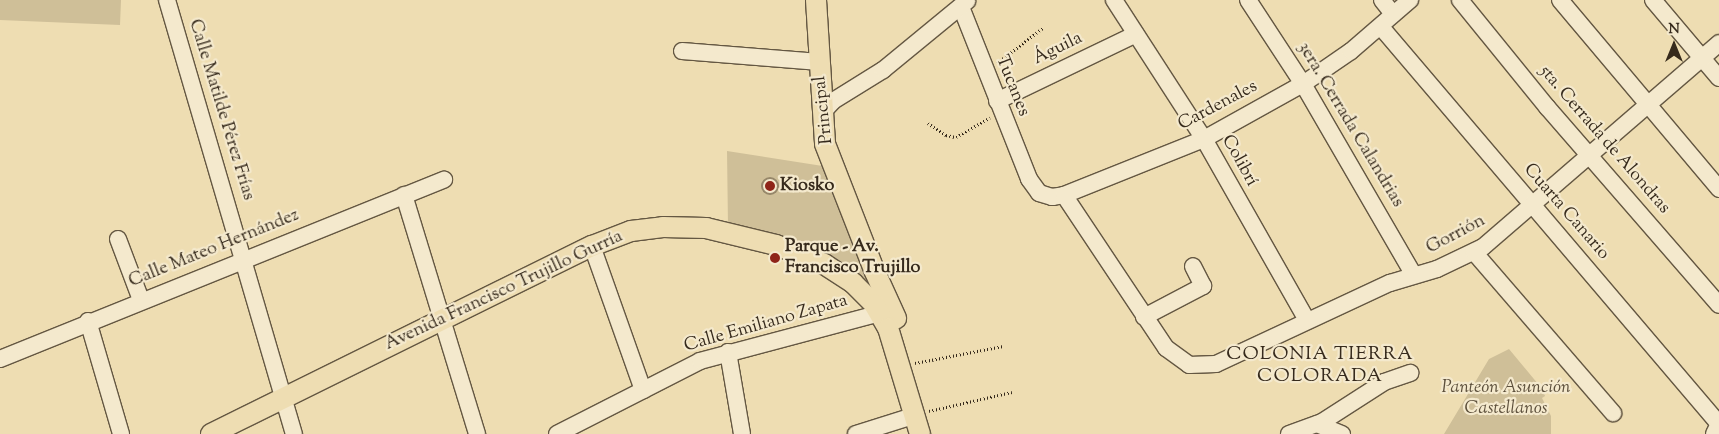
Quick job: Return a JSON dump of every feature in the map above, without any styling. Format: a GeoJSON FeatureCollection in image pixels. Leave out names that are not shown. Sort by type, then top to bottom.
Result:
{"type":"FeatureCollection","features":[{"type":"Feature","properties":{"kind":"main road","name":"Principal"},"geometry":{"type":"LineString","coordinates":[[816,0],[825,144],[874,272],[915,363],[922,420]]}},
{"type":"Feature","properties":{"kind":"main road","name":"Avenida Francisco Trujillo Gurría"},"geometry":{"type":"LineString","coordinates":[[212,434],[592,246],[646,228],[706,228],[791,250],[824,264],[853,283],[881,313],[922,420]]}},
{"type":"Feature","properties":{"kind":"main road"},"geometry":{"type":"LineString","coordinates":[[853,283],[866,284],[874,272]]}},
{"type":"Feature","properties":{"kind":"main road"},"geometry":{"type":"LineString","coordinates":[[922,420],[934,434]]}},
{"type":"Feature","properties":{"kind":"street","name":"Calle Matilde Pérez Frías"},"geometry":{"type":"LineString","coordinates":[[167,0],[294,434]]}},
{"type":"Feature","properties":{"kind":"street","name":"Colibrí"},"geometry":{"type":"LineString","coordinates":[[1114,0],[1204,139],[1306,320]]}},
{"type":"Feature","properties":{"kind":"street","name":"3era. Cerrada Calandrias"},"geometry":{"type":"LineString","coordinates":[[1248,0],[1303,84],[1413,274]]}},
{"type":"Feature","properties":{"kind":"street"},"geometry":{"type":"LineString","coordinates":[[1382,0],[1393,14]]}},
{"type":"Feature","properties":{"kind":"street","name":"Cardenales"},"geometry":{"type":"LineString","coordinates":[[1028,179],[1044,196],[1064,195],[1204,139],[1303,84],[1381,27],[1410,0]]}},
{"type":"Feature","properties":{"kind":"street","name":"5ta. Cerrada de Alondras"},"geometry":{"type":"LineString","coordinates":[[1460,0],[1719,305]]}},
{"type":"Feature","properties":{"kind":"street"},"geometry":{"type":"LineString","coordinates":[[1560,0],[1719,189]]}},
{"type":"Feature","properties":{"kind":"street"},"geometry":{"type":"LineString","coordinates":[[1653,0],[1719,78]]}},
{"type":"Feature","properties":{"kind":"street"},"geometry":{"type":"LineString","coordinates":[[822,113],[833,100],[884,70],[965,3]]}},
{"type":"Feature","properties":{"kind":"street","name":"Tucanes"},"geometry":{"type":"LineString","coordinates":[[965,3],[984,73],[999,105],[1028,179]]}},
{"type":"Feature","properties":{"kind":"street","name":"Cuarta Canario"},"geometry":{"type":"LineString","coordinates":[[1381,27],[1534,204],[1719,424]]}},
{"type":"Feature","properties":{"kind":"street","name":"Águila"},"geometry":{"type":"LineString","coordinates":[[999,105],[1136,34]]}},
{"type":"Feature","properties":{"kind":"street","name":"Gorrión"},"geometry":{"type":"LineString","coordinates":[[1064,195],[1144,318],[1166,348],[1182,362],[1207,366],[1225,360],[1306,320],[1413,274],[1437,269],[1474,252],[1493,240],[1703,59],[1719,43]]}},
{"type":"Feature","properties":{"kind":"street"},"geometry":{"type":"LineString","coordinates":[[682,51],[820,62]]}},
{"type":"Feature","properties":{"kind":"street","name":"Calle Mateo Hernández"},"geometry":{"type":"LineString","coordinates":[[0,359],[244,258],[444,180]]}},
{"type":"Feature","properties":{"kind":"street"},"geometry":{"type":"LineString","coordinates":[[404,194],[477,434]]}},
{"type":"Feature","properties":{"kind":"street"},"geometry":{"type":"LineString","coordinates":[[118,239],[141,300]]}},
{"type":"Feature","properties":{"kind":"street"},"geometry":{"type":"LineString","coordinates":[[592,246],[643,390]]}},
{"type":"Feature","properties":{"kind":"street"},"geometry":{"type":"LineString","coordinates":[[1474,252],[1613,413]]}},
{"type":"Feature","properties":{"kind":"street"},"geometry":{"type":"LineString","coordinates":[[1144,318],[1203,286],[1193,266]]}},
{"type":"Feature","properties":{"kind":"street","name":"Calle Emiliano Zapata"},"geometry":{"type":"LineString","coordinates":[[557,434],[687,366],[728,352],[881,313]]}},
{"type":"Feature","properties":{"kind":"street"},"geometry":{"type":"LineString","coordinates":[[88,321],[121,434]]}},
{"type":"Feature","properties":{"kind":"street"},"geometry":{"type":"LineString","coordinates":[[728,352],[742,434]]}},
{"type":"Feature","properties":{"kind":"street"},"geometry":{"type":"LineString","coordinates":[[1289,434],[1317,424],[1384,382],[1410,373]]}},
{"type":"Feature","properties":{"kind":"street"},"geometry":{"type":"LineString","coordinates":[[856,434],[922,420]]}},
{"type":"Feature","properties":{"kind":"street"},"geometry":{"type":"LineString","coordinates":[[1317,424],[1342,434]]}},
{"type":"Feature","properties":{"kind":"street"},"geometry":{"type":"LineString","coordinates":[[1714,434],[1719,424]]}},
{"type":"Feature","properties":{"kind":"path"},"geometry":{"type":"LineString","coordinates":[[984,73],[1044,27]]}},
{"type":"Feature","properties":{"kind":"path"},"geometry":{"type":"LineString","coordinates":[[928,123],[946,135],[956,137],[999,105]]}},
{"type":"Feature","properties":{"kind":"path"},"geometry":{"type":"LineString","coordinates":[[915,363],[1003,346]]}},
{"type":"Feature","properties":{"kind":"path"},"geometry":{"type":"LineString","coordinates":[[922,420],[1012,392]]}},
{"type":"Feature","properties":{"kind":"green space"},"geometry":{"type":"Polygon","coordinates":[[[0,0],[121,0],[120,25],[0,20],[0,0]]]}},
{"type":"Feature","properties":{"kind":"green space"},"geometry":{"type":"Polygon","coordinates":[[[727,151],[829,167],[839,206],[863,271],[877,296],[728,226],[727,151]]]}},
{"type":"Feature","properties":{"kind":"green space","name":"Panteón Asunción Castellanos"},"geometry":{"type":"Polygon","coordinates":[[[1509,349],[1543,390],[1545,396],[1542,398],[1551,416],[1551,434],[1444,434],[1489,359],[1509,349]]]}},
{"type":"Feature","properties":{"kind":"building","name":"Kiosko"},"geometry":{"type":"Polygon","coordinates":[[[770,177],[776,180],[779,186],[776,192],[770,195],[764,192],[761,186],[764,180],[770,177]]]}},
{"type":"Feature","properties":{"kind":"place","name":"Kiosko"},"geometry":{"type":"Point","coordinates":[770,186]}},
{"type":"Feature","properties":{"kind":"place","name":"Parque - Av. Francisco Trujillo"},"geometry":{"type":"Point","coordinates":[775,258]}},
{"type":"Feature","properties":{"kind":"district","name":"COLONIA TIERRA COLORADA"},"geometry":{"type":"Point","coordinates":[1320,366]}}]}
